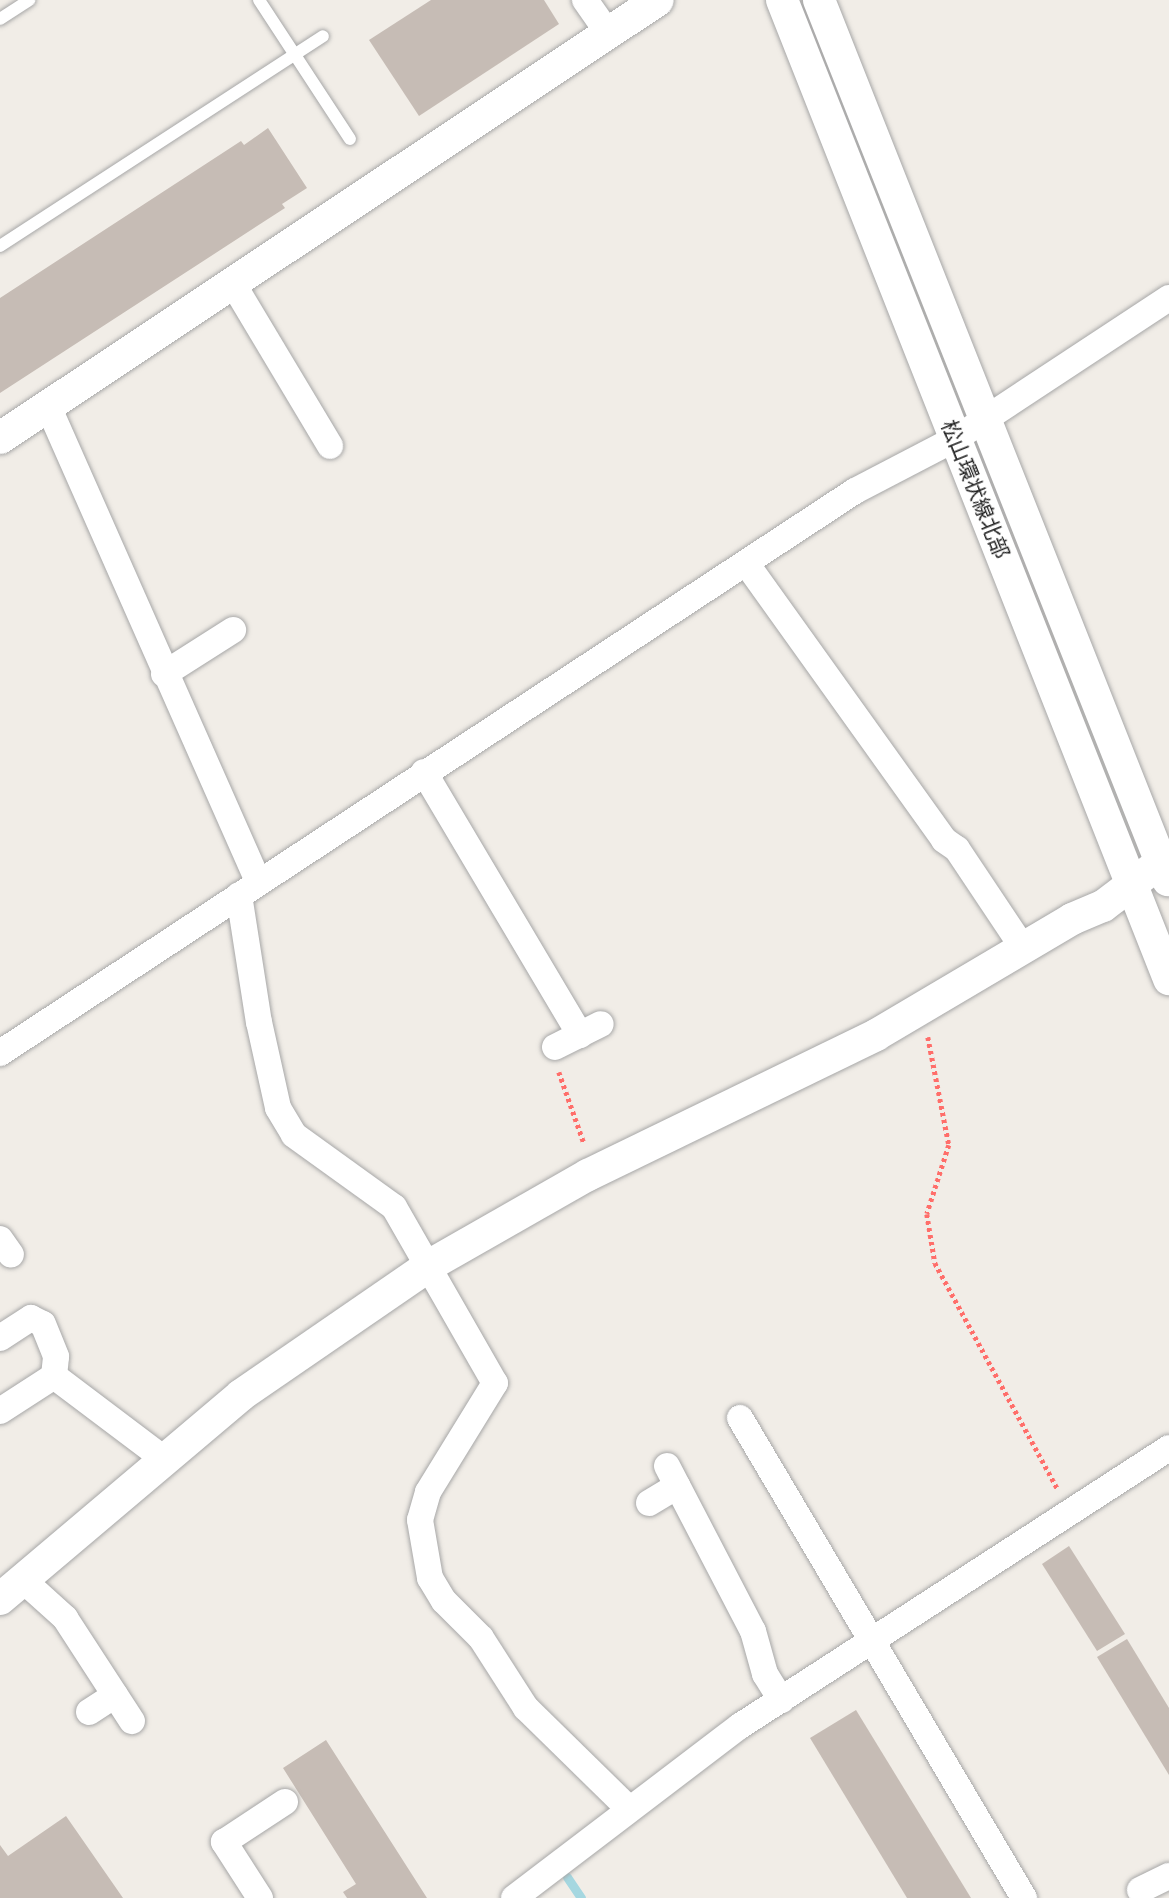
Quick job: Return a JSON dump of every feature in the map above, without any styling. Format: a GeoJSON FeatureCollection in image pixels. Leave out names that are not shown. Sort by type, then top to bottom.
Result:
{"type":"FeatureCollection","features":[{"type":"Feature","properties":{"kind":"street"},"geometry":{"type":"LineString","coordinates":[[585,0],[607,32]]}},
{"type":"Feature","properties":{"kind":"street"},"geometry":{"type":"LineString","coordinates":[[0,438],[658,0]]}},
{"type":"Feature","properties":{"kind":"street","name":"松山環状線北部"},"geometry":{"type":"LineString","coordinates":[[782,0],[1169,979]]}},
{"type":"Feature","properties":{"kind":"street","name":"松山環状線北部"},"geometry":{"type":"LineString","coordinates":[[819,0],[981,418],[1166,866]]}},
{"type":"Feature","properties":{"kind":"street"},"geometry":{"type":"LineString","coordinates":[[232,282],[330,446]]}},
{"type":"Feature","properties":{"kind":"street"},"geometry":{"type":"LineString","coordinates":[[0,1053],[855,491],[956,439],[981,418],[1169,298]]}},
{"type":"Feature","properties":{"kind":"street"},"geometry":{"type":"LineString","coordinates":[[48,406],[164,674],[248,888],[257,1010],[278,1108],[294,1135],[394,1207],[430,1265],[495,1383],[428,1492],[420,1520],[430,1578],[444,1601],[481,1638],[526,1708],[629,1809]]}},
{"type":"Feature","properties":{"kind":"street"},"geometry":{"type":"LineString","coordinates":[[746,563],[944,840],[957,849],[1023,948]]}},
{"type":"Feature","properties":{"kind":"street"},"geometry":{"type":"LineString","coordinates":[[164,674],[233,630]]}},
{"type":"Feature","properties":{"kind":"street"},"geometry":{"type":"LineString","coordinates":[[424,772],[591,1030],[556,1056]]}},
{"type":"Feature","properties":{"kind":"street"},"geometry":{"type":"LineString","coordinates":[[132,1721],[65,1618],[11,1589],[241,1395],[430,1265],[588,1175],[792,1078],[922,1009],[1023,948],[1103,906],[1132,883],[1166,866]]}},
{"type":"Feature","properties":{"kind":"street"},"geometry":{"type":"LineString","coordinates":[[0,1338],[30,1318],[43,1324],[56,1357],[54,1376]]}},
{"type":"Feature","properties":{"kind":"street"},"geometry":{"type":"LineString","coordinates":[[54,1376],[164,1459]]}},
{"type":"Feature","properties":{"kind":"street"},"geometry":{"type":"LineString","coordinates":[[0,1411],[54,1376]]}},
{"type":"Feature","properties":{"kind":"street"},"geometry":{"type":"LineString","coordinates":[[740,1418],[874,1640],[1024,1898]]}},
{"type":"Feature","properties":{"kind":"street"},"geometry":{"type":"LineString","coordinates":[[514,1898],[629,1809],[781,1699],[1169,1448]]}},
{"type":"Feature","properties":{"kind":"street"},"geometry":{"type":"LineString","coordinates":[[649,1503],[672,1476],[752,1631],[765,1674],[781,1699]]}},
{"type":"Feature","properties":{"kind":"street"},"geometry":{"type":"LineString","coordinates":[[89,1712],[115,1695]]}},
{"type":"Feature","properties":{"kind":"street"},"geometry":{"type":"LineString","coordinates":[[260,1898],[224,1842],[285,1802]]}},
{"type":"Feature","properties":{"kind":"street"},"geometry":{"type":"LineString","coordinates":[[1140,1890],[1169,1875]]}},
{"type":"Feature","properties":{"kind":"lane"},"geometry":{"type":"LineString","coordinates":[[0,19],[29,0]]}},
{"type":"Feature","properties":{"kind":"lane"},"geometry":{"type":"LineString","coordinates":[[259,0],[350,139]]}},
{"type":"Feature","properties":{"kind":"lane"},"geometry":{"type":"LineString","coordinates":[[0,246],[323,36]]}},
{"type":"Feature","properties":{"kind":"path"},"geometry":{"type":"LineString","coordinates":[[922,1009],[947,1119],[948,1145],[927,1214],[935,1263],[1071,1512]]}},
{"type":"Feature","properties":{"kind":"path"},"geometry":{"type":"LineString","coordinates":[[556,1056],[582,1129],[588,1175]]}},
{"type":"Feature","properties":{"kind":"building"},"geometry":{"type":"Polygon","coordinates":[[[431,0],[544,0],[559,24],[419,116],[369,40],[431,0]]]}},
{"type":"Feature","properties":{"kind":"building"},"geometry":{"type":"Polygon","coordinates":[[[268,128],[307,188],[282,204],[285,208],[0,393],[0,298],[241,141],[244,145],[268,128]]]}},
{"type":"Feature","properties":{"kind":"building"},"geometry":{"type":"Polygon","coordinates":[[[1069,1546],[1125,1634],[1097,1651],[1042,1564],[1069,1546]]]}},
{"type":"Feature","properties":{"kind":"building"},"geometry":{"type":"Polygon","coordinates":[[[1127,1639],[1169,1708],[1169,1775],[1097,1657],[1127,1639]]]}},
{"type":"Feature","properties":{"kind":"building"},"geometry":{"type":"Polygon","coordinates":[[[856,1710],[971,1898],[907,1898],[810,1738],[856,1710]]]}},
{"type":"Feature","properties":{"kind":"building"},"geometry":{"type":"Polygon","coordinates":[[[326,1740],[427,1898],[347,1898],[343,1892],[356,1884],[283,1768],[326,1740]]]}},
{"type":"Feature","properties":{"kind":"building"},"geometry":{"type":"Polygon","coordinates":[[[66,1816],[123,1898],[0,1898],[0,1845],[8,1856],[66,1816]]]}},
{"type":"Feature","properties":{"kind":"waterway"},"geometry":{"type":"LineString","coordinates":[[567,1877],[581,1898]]}}]}
